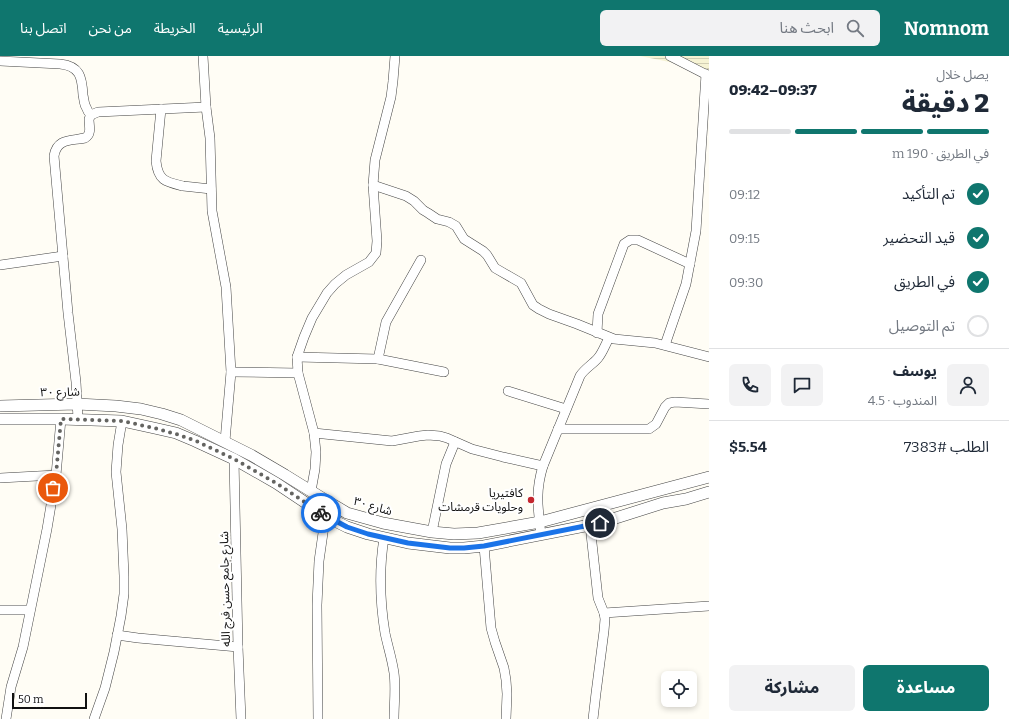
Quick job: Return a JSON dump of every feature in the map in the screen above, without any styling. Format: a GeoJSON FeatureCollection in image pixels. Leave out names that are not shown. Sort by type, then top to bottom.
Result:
{"type":"FeatureCollection","features":[{"type":"Feature","properties":{"kind":"street"},"geometry":{"type":"LineString","coordinates":[[203,56],[206,107],[210,138],[212,210],[226,287],[231,372],[225,441]]}},
{"type":"Feature","properties":{"kind":"street"},"geometry":{"type":"LineString","coordinates":[[311,492],[316,460],[314,433],[298,373],[297,357],[312,318],[327,293],[346,275],[369,262],[376,252],[377,242],[373,185],[375,160],[393,81],[394,56]]}},
{"type":"Feature","properties":{"kind":"street"},"geometry":{"type":"LineString","coordinates":[[665,345],[686,284],[696,231],[707,75],[670,56]]}},
{"type":"Feature","properties":{"kind":"street"},"geometry":{"type":"LineString","coordinates":[[0,62],[60,64],[74,68],[81,78],[84,104],[92,115]]}},
{"type":"Feature","properties":{"kind":"street"},"geometry":{"type":"LineString","coordinates":[[78,419],[76,382],[68,313],[54,156],[55,151],[61,143],[65,141],[87,137],[89,133],[89,119],[92,115],[98,112],[206,107]]}},
{"type":"Feature","properties":{"kind":"street"},"geometry":{"type":"LineString","coordinates":[[161,109],[156,161],[157,169],[160,175],[169,183],[195,188],[211,189]]}},
{"type":"Feature","properties":{"kind":"street"},"geometry":{"type":"LineString","coordinates":[[373,185],[406,196],[414,201],[423,210],[456,226],[464,239],[482,250],[495,268],[521,283],[533,305],[539,309],[597,332],[608,338],[655,343],[709,357]]}},
{"type":"Feature","properties":{"kind":"street"},"geometry":{"type":"LineString","coordinates":[[597,332],[598,314],[624,244],[630,240],[638,240],[690,264]]}},
{"type":"Feature","properties":{"kind":"street"},"geometry":{"type":"LineString","coordinates":[[0,265],[63,256]]}},
{"type":"Feature","properties":{"kind":"street"},"geometry":{"type":"LineString","coordinates":[[378,359],[386,322],[421,260]]}},
{"type":"Feature","properties":{"kind":"street"},"geometry":{"type":"LineString","coordinates":[[541,535],[537,498],[543,466],[582,372],[598,358],[608,338]]}},
{"type":"Feature","properties":{"kind":"street"},"geometry":{"type":"LineString","coordinates":[[297,357],[378,359],[444,372]]}},
{"type":"Feature","properties":{"kind":"street"},"geometry":{"type":"LineString","coordinates":[[231,372],[298,373]]}},
{"type":"Feature","properties":{"kind":"street"},"geometry":{"type":"LineString","coordinates":[[508,391],[566,409]]}},
{"type":"Feature","properties":{"kind":"street"},"geometry":{"type":"LineString","coordinates":[[558,429],[649,429],[656,424],[665,407],[669,403],[709,404]]}},
{"type":"Feature","properties":{"kind":"street","name":"شارع ٣٠"},"geometry":{"type":"LineString","coordinates":[[0,406],[78,404],[116,406],[141,409],[162,414],[181,420],[225,441],[272,467],[347,513],[383,523],[432,532],[454,534],[478,533],[540,522],[709,476]]}},
{"type":"Feature","properties":{"kind":"street"},"geometry":{"type":"LineString","coordinates":[[0,418],[122,421],[176,434],[196,441],[234,459],[276,483],[327,517],[354,529],[368,534],[408,543],[450,548],[484,546],[600,523],[663,503],[686,499],[709,492]]}},
{"type":"Feature","properties":{"kind":"street"},"geometry":{"type":"LineString","coordinates":[[6,719],[11,687],[23,647],[56,475],[61,419]]}},
{"type":"Feature","properties":{"kind":"street"},"geometry":{"type":"LineString","coordinates":[[94,719],[114,652],[124,594],[122,529],[116,472],[122,421]]}},
{"type":"Feature","properties":{"kind":"street"},"geometry":{"type":"LineString","coordinates":[[314,433],[392,441],[428,435],[440,436],[472,449],[543,466]]}},
{"type":"Feature","properties":{"kind":"street"},"geometry":{"type":"LineString","coordinates":[[432,532],[444,471],[448,457],[455,442]]}},
{"type":"Feature","properties":{"kind":"street","name":"شارع جامع حسن فرج الله"},"geometry":{"type":"LineString","coordinates":[[234,459],[241,719]]}},
{"type":"Feature","properties":{"kind":"street"},"geometry":{"type":"LineString","coordinates":[[0,478],[56,475]]}},
{"type":"Feature","properties":{"kind":"street"},"geometry":{"type":"LineString","coordinates":[[318,719],[317,605],[319,561],[324,526],[327,517]]}},
{"type":"Feature","properties":{"kind":"street"},"geometry":{"type":"LineString","coordinates":[[590,525],[598,598],[605,619],[593,719]]}},
{"type":"Feature","properties":{"kind":"street"},"geometry":{"type":"LineString","coordinates":[[384,538],[381,556],[381,600],[384,625],[394,673],[394,719]]}},
{"type":"Feature","properties":{"kind":"street"},"geometry":{"type":"LineString","coordinates":[[484,546],[491,628],[504,668],[506,680],[506,719]]}},
{"type":"Feature","properties":{"kind":"street"},"geometry":{"type":"LineString","coordinates":[[604,613],[709,606]]}},
{"type":"Feature","properties":{"kind":"street"},"geometry":{"type":"LineString","coordinates":[[0,610],[30,610]]}},
{"type":"Feature","properties":{"kind":"street"},"geometry":{"type":"LineString","coordinates":[[117,635],[238,646]]}},
{"type":"Feature","properties":{"kind":"shaded area"},"geometry":{"type":"Polygon","coordinates":[[[640,56],[709,56],[709,70],[640,56]]]}},
{"type":"Feature","properties":{"kind":"way so far"},"geometry":{"type":"LineString","coordinates":[[53,488],[56,475],[61,419],[122,421],[154,428],[196,441],[234,459],[276,483],[321,513]]}},
{"type":"Feature","properties":{"kind":"place","name":"كافتيريا وحلويات قرمشات"},"geometry":{"type":"Point","coordinates":[531,500]}},
{"type":"Feature","properties":{"kind":"route"},"geometry":{"type":"LineString","coordinates":[[321,513],[347,527],[368,534],[408,543],[450,548],[484,546],[600,523]]}}]}
